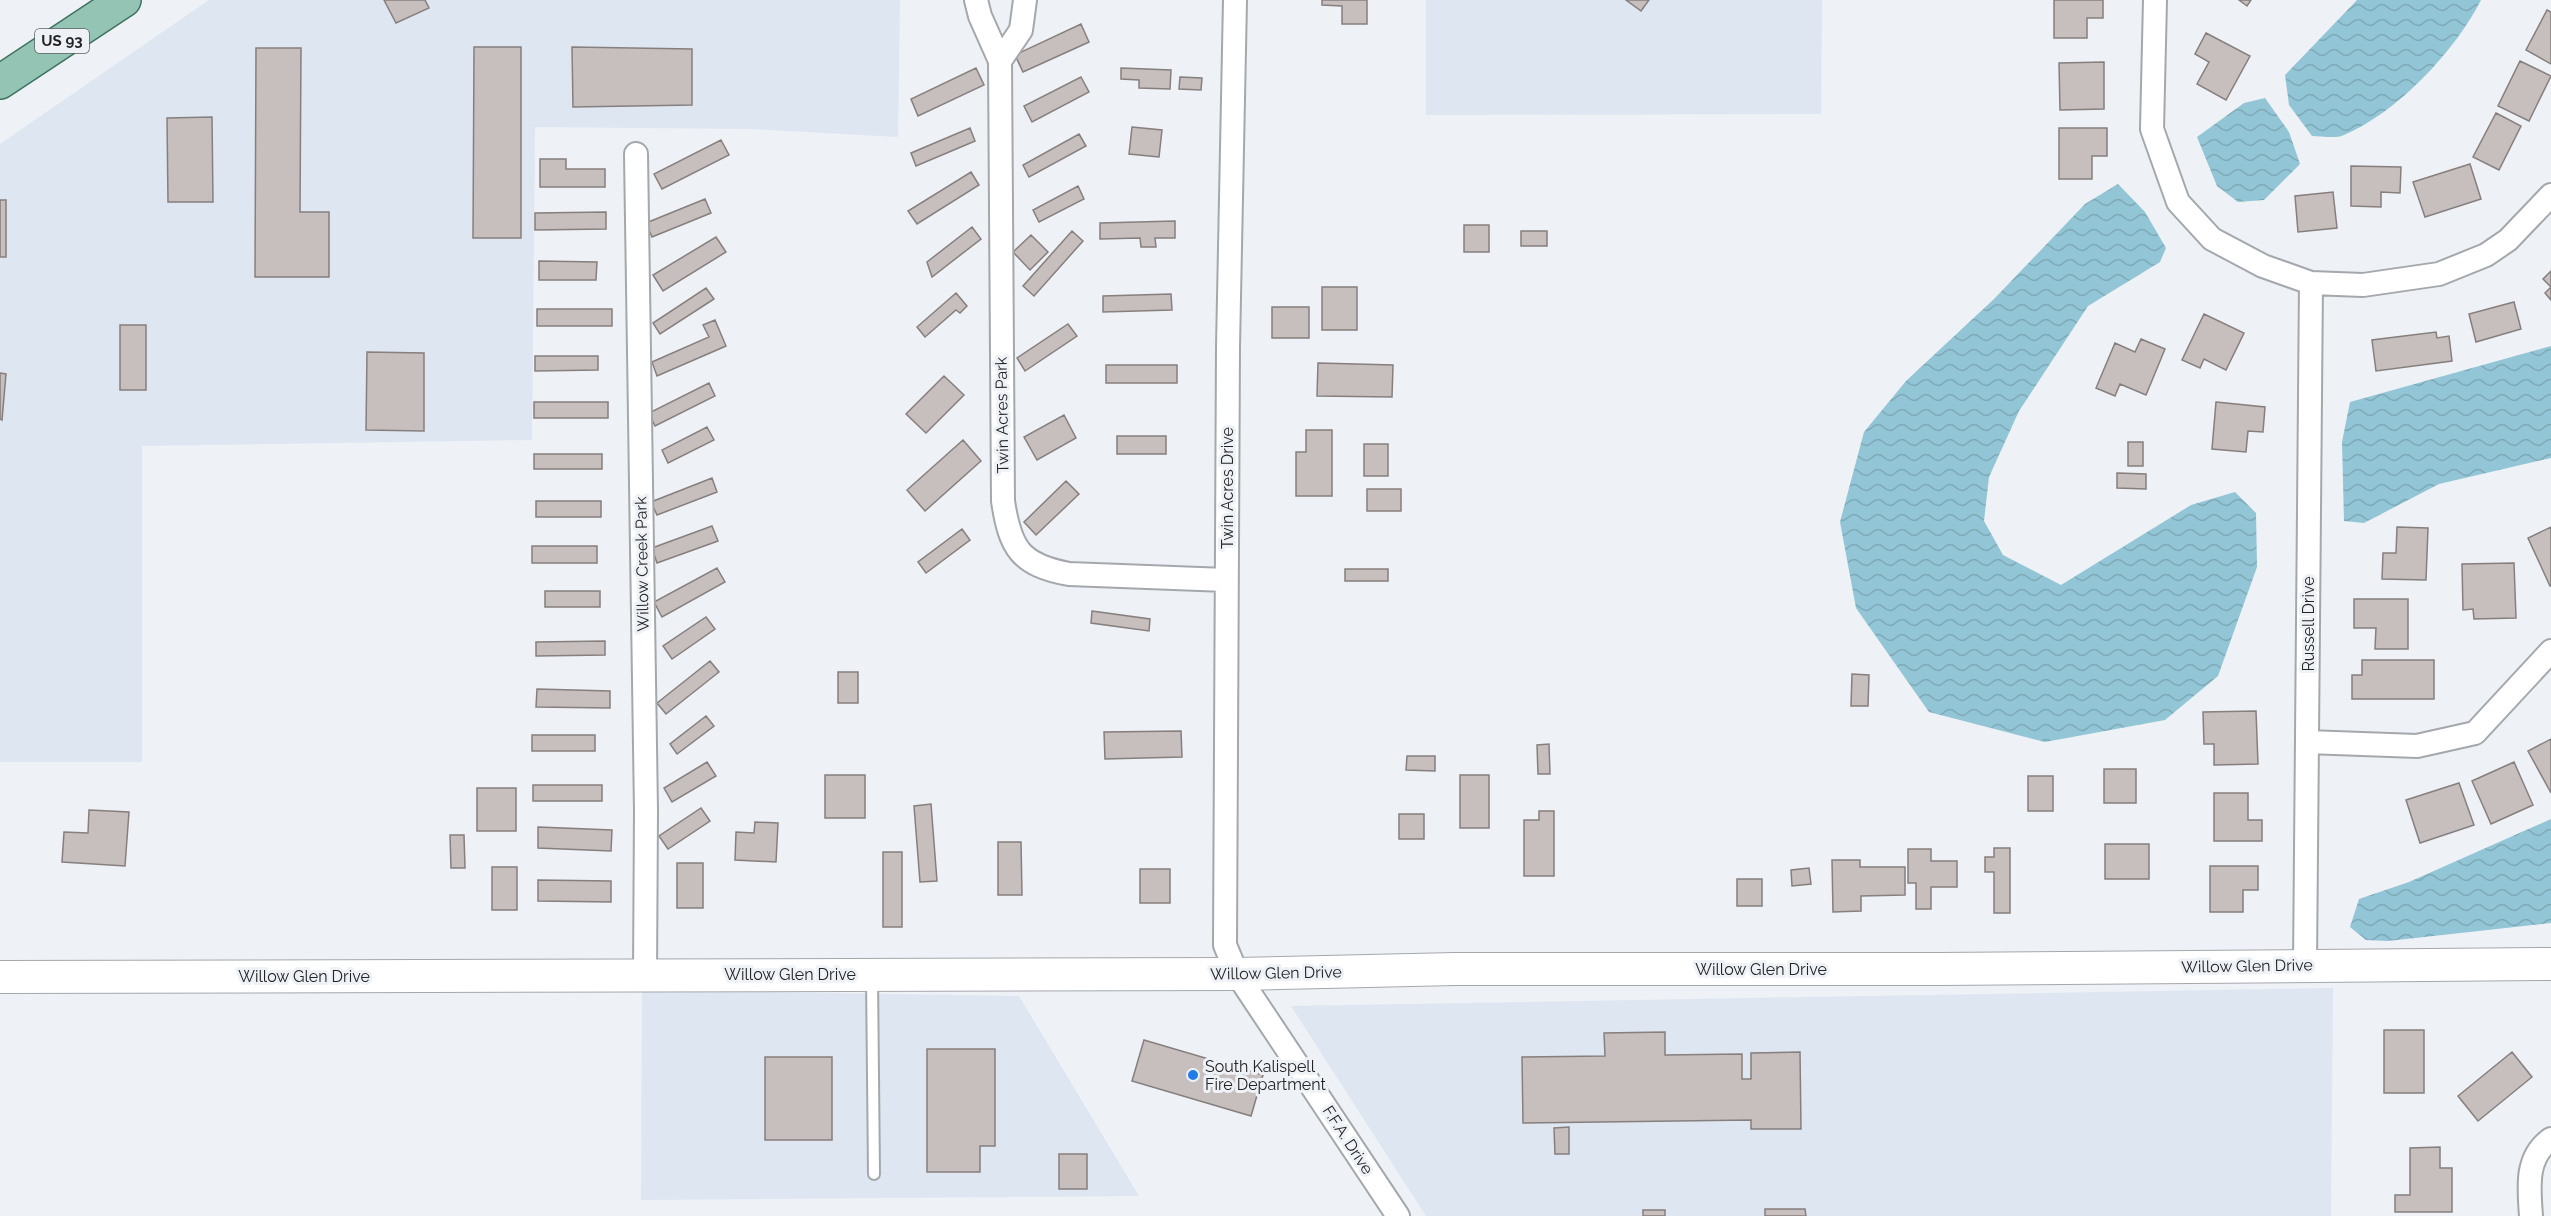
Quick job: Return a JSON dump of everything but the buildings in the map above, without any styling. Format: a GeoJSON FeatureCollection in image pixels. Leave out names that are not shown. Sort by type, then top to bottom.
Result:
{"type":"FeatureCollection","features":[{"type":"Feature","properties":{"kind":"main road","name":"US 93"},"geometry":{"type":"LineString","coordinates":[[0,82],[124,0]]}},
{"type":"Feature","properties":{"kind":"main road","name":"Willow Glen Drive"},"geometry":{"type":"LineString","coordinates":[[0,977],[1237,974],[1455,969],[1950,969],[2551,964]]}},
{"type":"Feature","properties":{"kind":"street","name":"Twin Acres Park"},"geometry":{"type":"LineString","coordinates":[[976,0],[980,16],[1000,61],[1003,501],[1012,541],[1028,560],[1059,572],[1226,580]]}},
{"type":"Feature","properties":{"kind":"street"},"geometry":{"type":"LineString","coordinates":[[1000,61],[1021,30],[1025,0]]}},
{"type":"Feature","properties":{"kind":"street","name":"Twin Acres Drive"},"geometry":{"type":"LineString","coordinates":[[1235,0],[1226,580],[1224,920],[1225,945],[1237,974]]}},
{"type":"Feature","properties":{"kind":"street"},"geometry":{"type":"LineString","coordinates":[[2155,0],[2152,129],[2178,202],[2212,239],[2263,266],[2311,283],[2363,285],[2439,274],[2486,255],[2508,240],[2551,195]]}},
{"type":"Feature","properties":{"kind":"street","name":"Willow Creek Park"},"geometry":{"type":"LineString","coordinates":[[636,154],[646,812],[645,974]]}},
{"type":"Feature","properties":{"kind":"street","name":"Russell Drive"},"geometry":{"type":"LineString","coordinates":[[2305,965],[2311,283]]}},
{"type":"Feature","properties":{"kind":"street"},"geometry":{"type":"LineString","coordinates":[[2307,742],[2417,746],[2475,733],[2551,651]]}},
{"type":"Feature","properties":{"kind":"street","name":"F.F.A. Drive"},"geometry":{"type":"LineString","coordinates":[[1237,974],[1398,1216]]}},
{"type":"Feature","properties":{"kind":"street"},"geometry":{"type":"LineString","coordinates":[[2531,1216],[2529,1182],[2533,1162],[2551,1139]]}},
{"type":"Feature","properties":{"kind":"lane"},"geometry":{"type":"LineString","coordinates":[[872,974],[874,1174]]}},
{"type":"Feature","properties":{"kind":"shaded area"},"geometry":{"type":"Polygon","coordinates":[[[209,0],[900,0],[898,137],[752,129],[535,127],[532,440],[142,446],[142,762],[0,762],[0,144],[209,0]]]}},
{"type":"Feature","properties":{"kind":"shaded area"},"geometry":{"type":"Polygon","coordinates":[[[1426,0],[1822,0],[1821,114],[1426,115],[1426,0]]]}},
{"type":"Feature","properties":{"kind":"shaded area"},"geometry":{"type":"Polygon","coordinates":[[[2333,988],[2331,1216],[1426,1216],[1291,1006],[2333,988]]]}},
{"type":"Feature","properties":{"kind":"shaded area"},"geometry":{"type":"Polygon","coordinates":[[[642,990],[1019,996],[1139,1196],[641,1200],[642,990]]]}},
{"type":"Feature","properties":{"kind":"water"},"geometry":{"type":"Polygon","coordinates":[[[2357,0],[2481,0],[2470,20],[2440,59],[2404,96],[2364,125],[2344,135],[2312,136],[2289,105],[2285,75],[2357,0]]]}},
{"type":"Feature","properties":{"kind":"water"},"geometry":{"type":"Polygon","coordinates":[[[2265,98],[2289,132],[2300,164],[2264,200],[2238,202],[2217,186],[2197,137],[2244,103],[2265,98]]]}},
{"type":"Feature","properties":{"kind":"water"},"geometry":{"type":"Polygon","coordinates":[[[2118,184],[2145,212],[2166,248],[2160,262],[2088,306],[2019,411],[1989,477],[1984,521],[2003,555],[2061,585],[2191,505],[2235,492],[2256,513],[2257,567],[2218,676],[2165,720],[2045,742],[1929,712],[1856,608],[1840,522],[1864,432],[1906,381],[1994,299],[2085,204],[2118,184]]]}},
{"type":"Feature","properties":{"kind":"water"},"geometry":{"type":"Polygon","coordinates":[[[2551,346],[2551,458],[2439,484],[2364,523],[2344,521],[2342,442],[2350,402],[2551,346]]]}},
{"type":"Feature","properties":{"kind":"water"},"geometry":{"type":"Polygon","coordinates":[[[2551,819],[2551,923],[2388,941],[2366,940],[2350,927],[2359,899],[2409,882],[2551,819]]]}},
{"type":"Feature","properties":{"kind":"place","name":"South Kalispell Fire Department"},"geometry":{"type":"Point","coordinates":[1193,1075]}}]}
